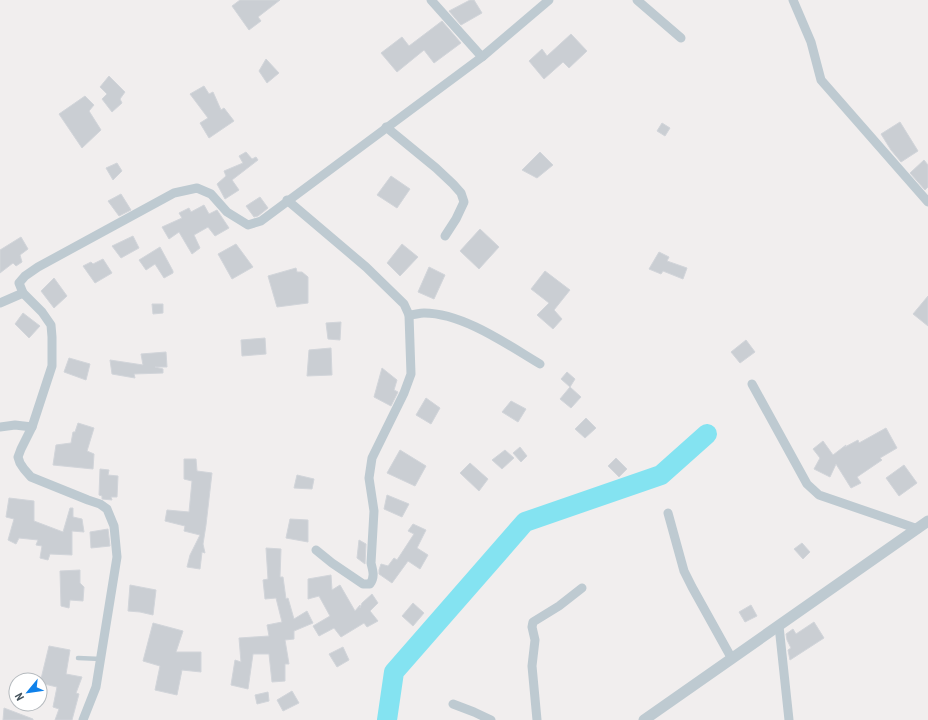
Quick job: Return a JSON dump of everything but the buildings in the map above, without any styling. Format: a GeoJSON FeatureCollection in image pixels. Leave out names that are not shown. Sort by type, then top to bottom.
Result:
{"type":"FeatureCollection","features":[{"type":"Feature","properties":{"kind":"street"},"geometry":{"type":"LineString","coordinates":[[431,0],[482,57]]}},
{"type":"Feature","properties":{"kind":"street"},"geometry":{"type":"LineString","coordinates":[[83,720],[96,687],[117,557],[114,526],[107,509],[100,504],[31,477],[24,469],[18,457],[32,427],[52,366],[51,325],[42,312],[24,293],[20,283],[25,276],[38,267],[174,193],[197,188],[211,194],[227,212],[248,225],[261,220],[482,57],[549,0]]}},
{"type":"Feature","properties":{"kind":"street"},"geometry":{"type":"LineString","coordinates":[[637,0],[681,38]]}},
{"type":"Feature","properties":{"kind":"street"},"geometry":{"type":"LineString","coordinates":[[793,0],[811,42],[821,80],[928,202]]}},
{"type":"Feature","properties":{"kind":"street"},"geometry":{"type":"LineString","coordinates":[[386,127],[436,168],[461,193],[464,202],[456,219],[444,236]]}},
{"type":"Feature","properties":{"kind":"street"},"geometry":{"type":"LineString","coordinates":[[288,200],[366,267],[404,304],[409,316],[411,374],[404,393],[372,458],[369,478],[374,510],[371,564],[373,579],[370,584],[363,584],[332,564],[316,550]]}},
{"type":"Feature","properties":{"kind":"street"},"geometry":{"type":"LineString","coordinates":[[0,303],[24,293]]}},
{"type":"Feature","properties":{"kind":"street"},"geometry":{"type":"LineString","coordinates":[[409,316],[423,313],[434,314],[468,324],[481,329],[540,364]]}},
{"type":"Feature","properties":{"kind":"street"},"geometry":{"type":"LineString","coordinates":[[752,384],[807,484],[819,495],[918,529]]}},
{"type":"Feature","properties":{"kind":"street"},"geometry":{"type":"LineString","coordinates":[[0,427],[15,425],[32,427]]}},
{"type":"Feature","properties":{"kind":"street"},"geometry":{"type":"LineString","coordinates":[[668,513],[684,571],[732,660]]}},
{"type":"Feature","properties":{"kind":"street"},"geometry":{"type":"LineString","coordinates":[[644,720],[732,660],[928,521]]}},
{"type":"Feature","properties":{"kind":"street"},"geometry":{"type":"LineString","coordinates":[[537,720],[532,666],[535,640],[532,627],[533,622],[559,606],[582,588]]}},
{"type":"Feature","properties":{"kind":"street"},"geometry":{"type":"LineString","coordinates":[[779,626],[789,720]]}},
{"type":"Feature","properties":{"kind":"street"},"geometry":{"type":"LineString","coordinates":[[453,704],[492,720]]}},
{"type":"Feature","properties":{"kind":"lane"},"geometry":{"type":"LineString","coordinates":[[78,658],[100,659]]}},
{"type":"Feature","properties":{"kind":"waterway"},"geometry":{"type":"LineString","coordinates":[[387,720],[394,672],[525,522],[661,475],[707,434]]}}]}
